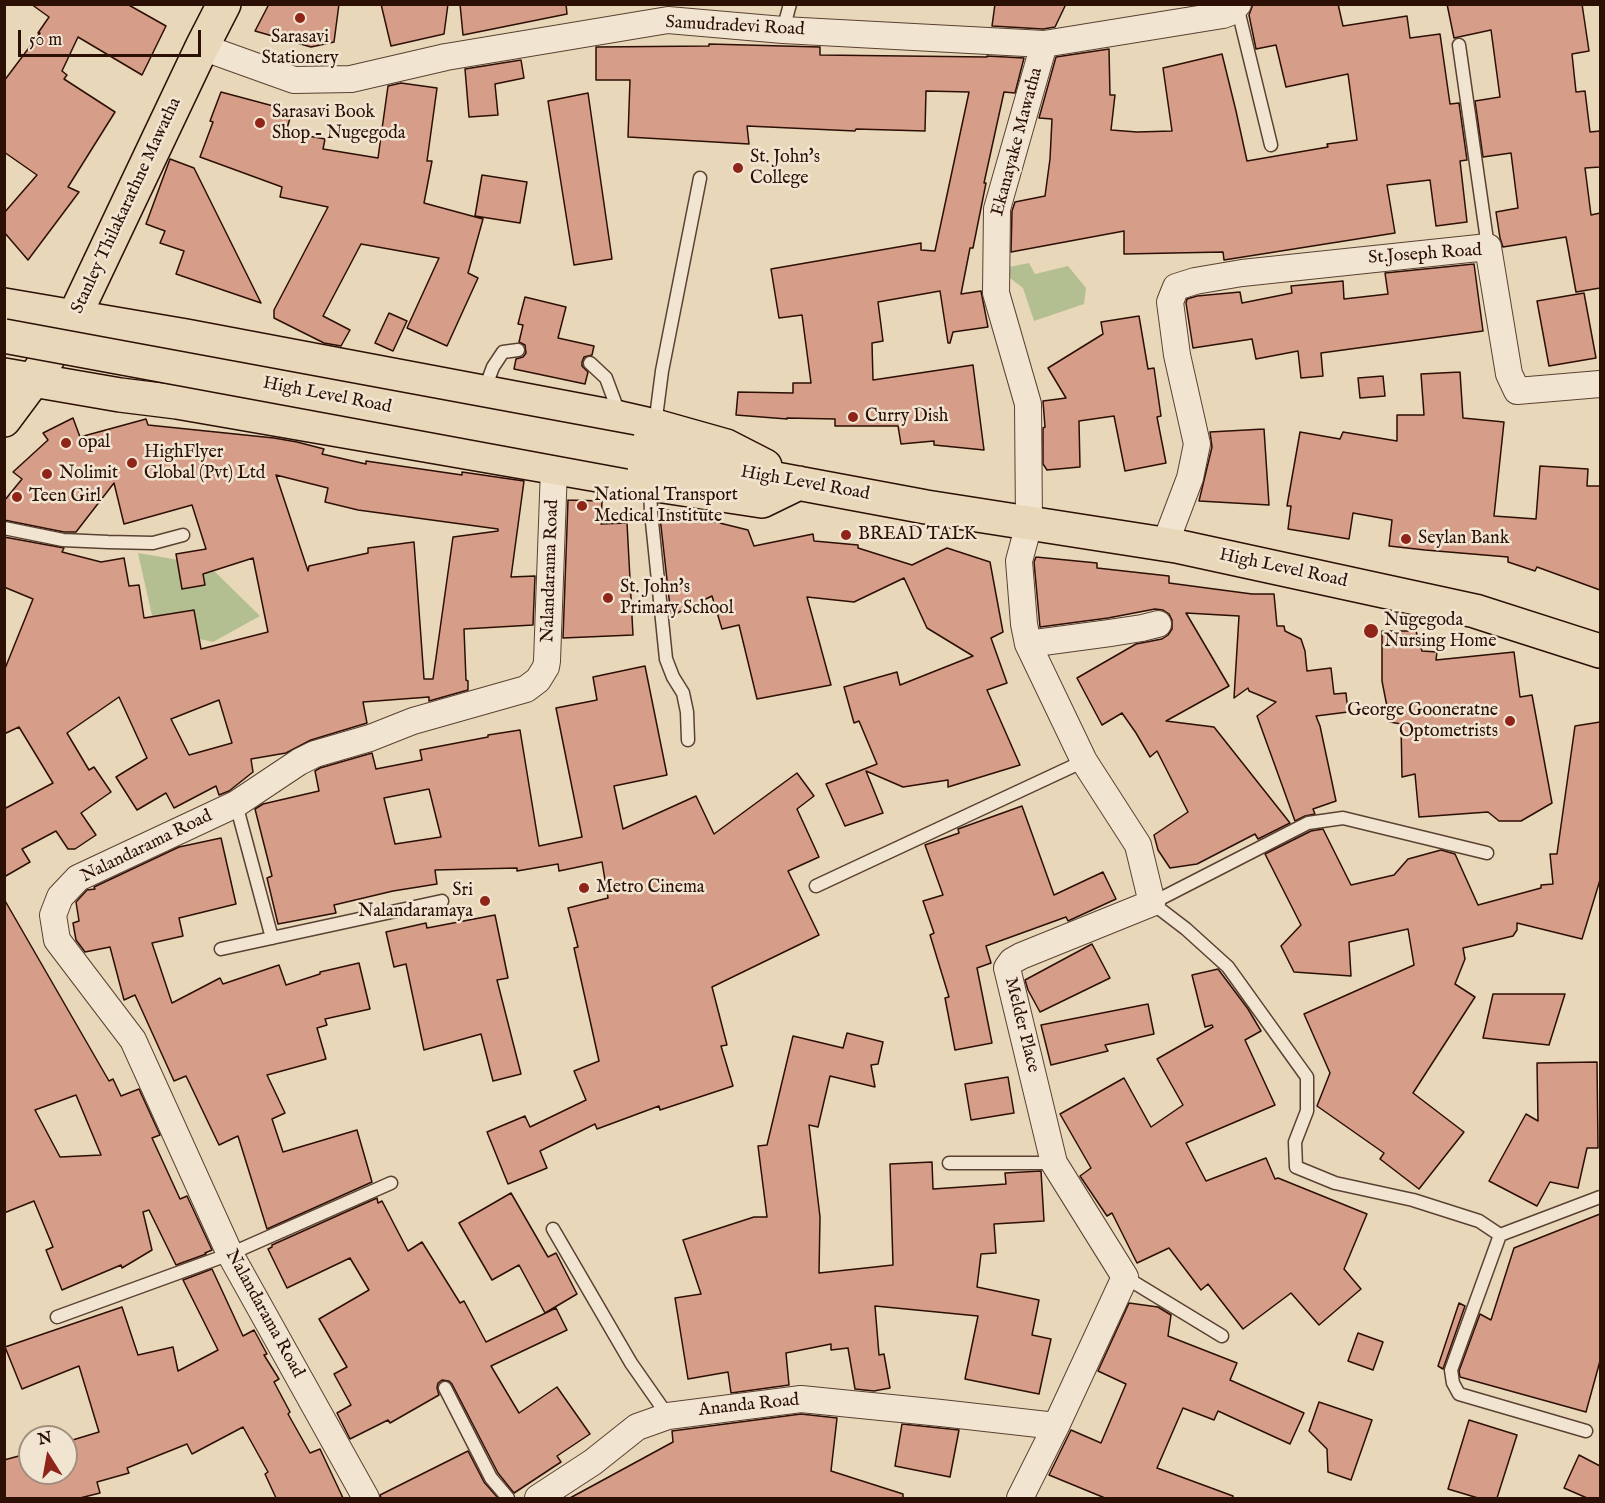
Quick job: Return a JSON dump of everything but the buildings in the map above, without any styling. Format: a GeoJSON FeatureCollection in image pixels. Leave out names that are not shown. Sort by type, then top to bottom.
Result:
{"type":"FeatureCollection","features":[{"type":"Feature","properties":{"kind":"main road","name":"Stanley Thilakarathne Mawatha"},"geometry":{"type":"LineString","coordinates":[[15,394],[74,317],[224,4]]}},
{"type":"Feature","properties":{"kind":"main road"},"geometry":{"type":"LineString","coordinates":[[4,305],[186,336],[620,418],[726,446],[799,483]]}},
{"type":"Feature","properties":{"kind":"main road","name":"High Level Road"},"geometry":{"type":"LineString","coordinates":[[4,336],[926,507],[1165,544],[1475,610],[1600,651]]}},
{"type":"Feature","properties":{"kind":"main road"},"geometry":{"type":"LineString","coordinates":[[177,402],[186,336]]}},
{"type":"Feature","properties":{"kind":"main road"},"geometry":{"type":"LineString","coordinates":[[15,394],[120,395],[177,402],[554,468],[762,501],[799,483]]}},
{"type":"Feature","properties":{"kind":"street","name":"Samudradevi Road"},"geometry":{"type":"LineString","coordinates":[[202,47],[294,80],[351,79],[446,57],[668,20],[783,30],[1044,44],[1223,15],[1231,12],[1237,5]]}},
{"type":"Feature","properties":{"kind":"street","name":"Ekanayake Mawatha"},"geometry":{"type":"LineString","coordinates":[[1029,524],[1028,404],[996,293],[997,209],[1044,44]]}},
{"type":"Feature","properties":{"kind":"street","name":"St.Joseph Road"},"geometry":{"type":"LineString","coordinates":[[1165,544],[1190,478],[1197,444],[1178,355],[1170,302],[1176,287],[1195,280],[1488,247],[1509,374],[1517,391],[1600,384]]}},
{"type":"Feature","properties":{"kind":"street","name":"Nalandarama Road"},"geometry":{"type":"LineString","coordinates":[[366,1498],[230,1254],[133,1040],[57,940],[53,915],[60,897],[78,878],[236,804],[315,754],[370,738],[413,721],[526,689],[538,680],[547,661],[554,468]]}},
{"type":"Feature","properties":{"kind":"street"},"geometry":{"type":"LineString","coordinates":[[1029,524],[1019,561],[1024,624],[1028,644],[1084,761],[1138,845],[1152,903]]}},
{"type":"Feature","properties":{"kind":"street"},"geometry":{"type":"LineString","coordinates":[[1028,644],[1158,624]]}},
{"type":"Feature","properties":{"kind":"street","name":"Melder Place"},"geometry":{"type":"LineString","coordinates":[[1125,1276],[1054,1163],[1007,968],[1021,956],[1152,903]]}},
{"type":"Feature","properties":{"kind":"street"},"geometry":{"type":"LineString","coordinates":[[1020,1498],[1125,1276]]}},
{"type":"Feature","properties":{"kind":"street","name":"Ananda Road"},"geometry":{"type":"LineString","coordinates":[[538,1498],[593,1462],[637,1427],[668,1416],[801,1399],[1056,1426]]}},
{"type":"Feature","properties":{"kind":"lane"},"geometry":{"type":"LineString","coordinates":[[783,30],[790,4]]}},
{"type":"Feature","properties":{"kind":"lane"},"geometry":{"type":"LineString","coordinates":[[1237,5],[1271,145]]}},
{"type":"Feature","properties":{"kind":"lane"},"geometry":{"type":"LineString","coordinates":[[1459,45],[1488,247]]}},
{"type":"Feature","properties":{"kind":"lane"},"geometry":{"type":"LineString","coordinates":[[654,426],[662,371],[700,178]]}},
{"type":"Feature","properties":{"kind":"lane"},"geometry":{"type":"LineString","coordinates":[[483,392],[503,352],[518,350]]}},
{"type":"Feature","properties":{"kind":"lane"},"geometry":{"type":"LineString","coordinates":[[590,363],[606,378],[620,418]]}},
{"type":"Feature","properties":{"kind":"lane"},"geometry":{"type":"LineString","coordinates":[[650,484],[666,660],[682,693],[687,712],[688,740]]}},
{"type":"Feature","properties":{"kind":"lane"},"geometry":{"type":"LineString","coordinates":[[4,528],[63,540],[108,542],[153,543],[183,535]]}},
{"type":"Feature","properties":{"kind":"lane"},"geometry":{"type":"LineString","coordinates":[[816,886],[1084,761]]}},
{"type":"Feature","properties":{"kind":"lane"},"geometry":{"type":"LineString","coordinates":[[236,804],[272,938]]}},
{"type":"Feature","properties":{"kind":"lane"},"geometry":{"type":"LineString","coordinates":[[1487,853],[1343,818],[1308,823],[1152,903],[1186,929],[1228,967],[1307,1077],[1307,1111],[1295,1142],[1296,1167],[1335,1183],[1413,1200],[1479,1221],[1500,1235]]}},
{"type":"Feature","properties":{"kind":"lane"},"geometry":{"type":"LineString","coordinates":[[221,949],[442,901]]}},
{"type":"Feature","properties":{"kind":"lane"},"geometry":{"type":"LineString","coordinates":[[949,1163],[1054,1163]]}},
{"type":"Feature","properties":{"kind":"lane"},"geometry":{"type":"LineString","coordinates":[[57,1317],[230,1254],[391,1183]]}},
{"type":"Feature","properties":{"kind":"lane"},"geometry":{"type":"LineString","coordinates":[[1586,1431],[1459,1394],[1453,1383],[1451,1370],[1500,1235],[1600,1197]]}},
{"type":"Feature","properties":{"kind":"lane"},"geometry":{"type":"LineString","coordinates":[[553,1229],[632,1363],[668,1416]]}},
{"type":"Feature","properties":{"kind":"lane"},"geometry":{"type":"LineString","coordinates":[[1125,1276],[1222,1336]]}},
{"type":"Feature","properties":{"kind":"lane"},"geometry":{"type":"LineString","coordinates":[[445,1388],[491,1478],[508,1498]]}},
{"type":"Feature","properties":{"kind":"green space"},"geometry":{"type":"Polygon","coordinates":[[[1029,263],[1035,274],[1068,266],[1086,288],[1084,304],[1034,321],[1023,288],[1010,278],[1009,267],[1029,263]]]}},
{"type":"Feature","properties":{"kind":"green space"},"geometry":{"type":"Polygon","coordinates":[[[138,553],[208,565],[260,616],[213,642],[155,629],[138,553]]]}},
{"type":"Feature","properties":{"kind":"place","name":"Sarasavi Stationery"},"geometry":{"type":"Point","coordinates":[300,18]}},
{"type":"Feature","properties":{"kind":"place","name":"Sarasavi Book Shop - Nugegoda"},"geometry":{"type":"Point","coordinates":[260,123]}},
{"type":"Feature","properties":{"kind":"place","name":"St. John's College"},"geometry":{"type":"Point","coordinates":[738,168]}},
{"type":"Feature","properties":{"kind":"place","name":"Curry Dish"},"geometry":{"type":"Point","coordinates":[853,417]}},
{"type":"Feature","properties":{"kind":"place","name":"opal"},"geometry":{"type":"Point","coordinates":[66,443]}},
{"type":"Feature","properties":{"kind":"place","name":"HighFlyer Global (Pvt) Ltd"},"geometry":{"type":"Point","coordinates":[132,463]}},
{"type":"Feature","properties":{"kind":"place","name":"Nolimit"},"geometry":{"type":"Point","coordinates":[47,474]}},
{"type":"Feature","properties":{"kind":"place","name":"Teen Girl"},"geometry":{"type":"Point","coordinates":[17,497]}},
{"type":"Feature","properties":{"kind":"place","name":"National Transport Medical Institute"},"geometry":{"type":"Point","coordinates":[582,506]}},
{"type":"Feature","properties":{"kind":"place","name":"BREAD TALK"},"geometry":{"type":"Point","coordinates":[846,535]}},
{"type":"Feature","properties":{"kind":"place","name":"Seylan Bank"},"geometry":{"type":"Point","coordinates":[1406,539]}},
{"type":"Feature","properties":{"kind":"place","name":"St. John's Primary School"},"geometry":{"type":"Point","coordinates":[608,598]}},
{"type":"Feature","properties":{"kind":"place","name":"Nugegoda Nursing Home"},"geometry":{"type":"Point","coordinates":[1371,631]}},
{"type":"Feature","properties":{"kind":"place","name":"George Gooneratne Optometrists"},"geometry":{"type":"Point","coordinates":[1510,721]}},
{"type":"Feature","properties":{"kind":"place","name":"Metro Cinema"},"geometry":{"type":"Point","coordinates":[584,888]}},
{"type":"Feature","properties":{"kind":"place","name":"Sri Nalandaramaya"},"geometry":{"type":"Point","coordinates":[485,901]}}]}
